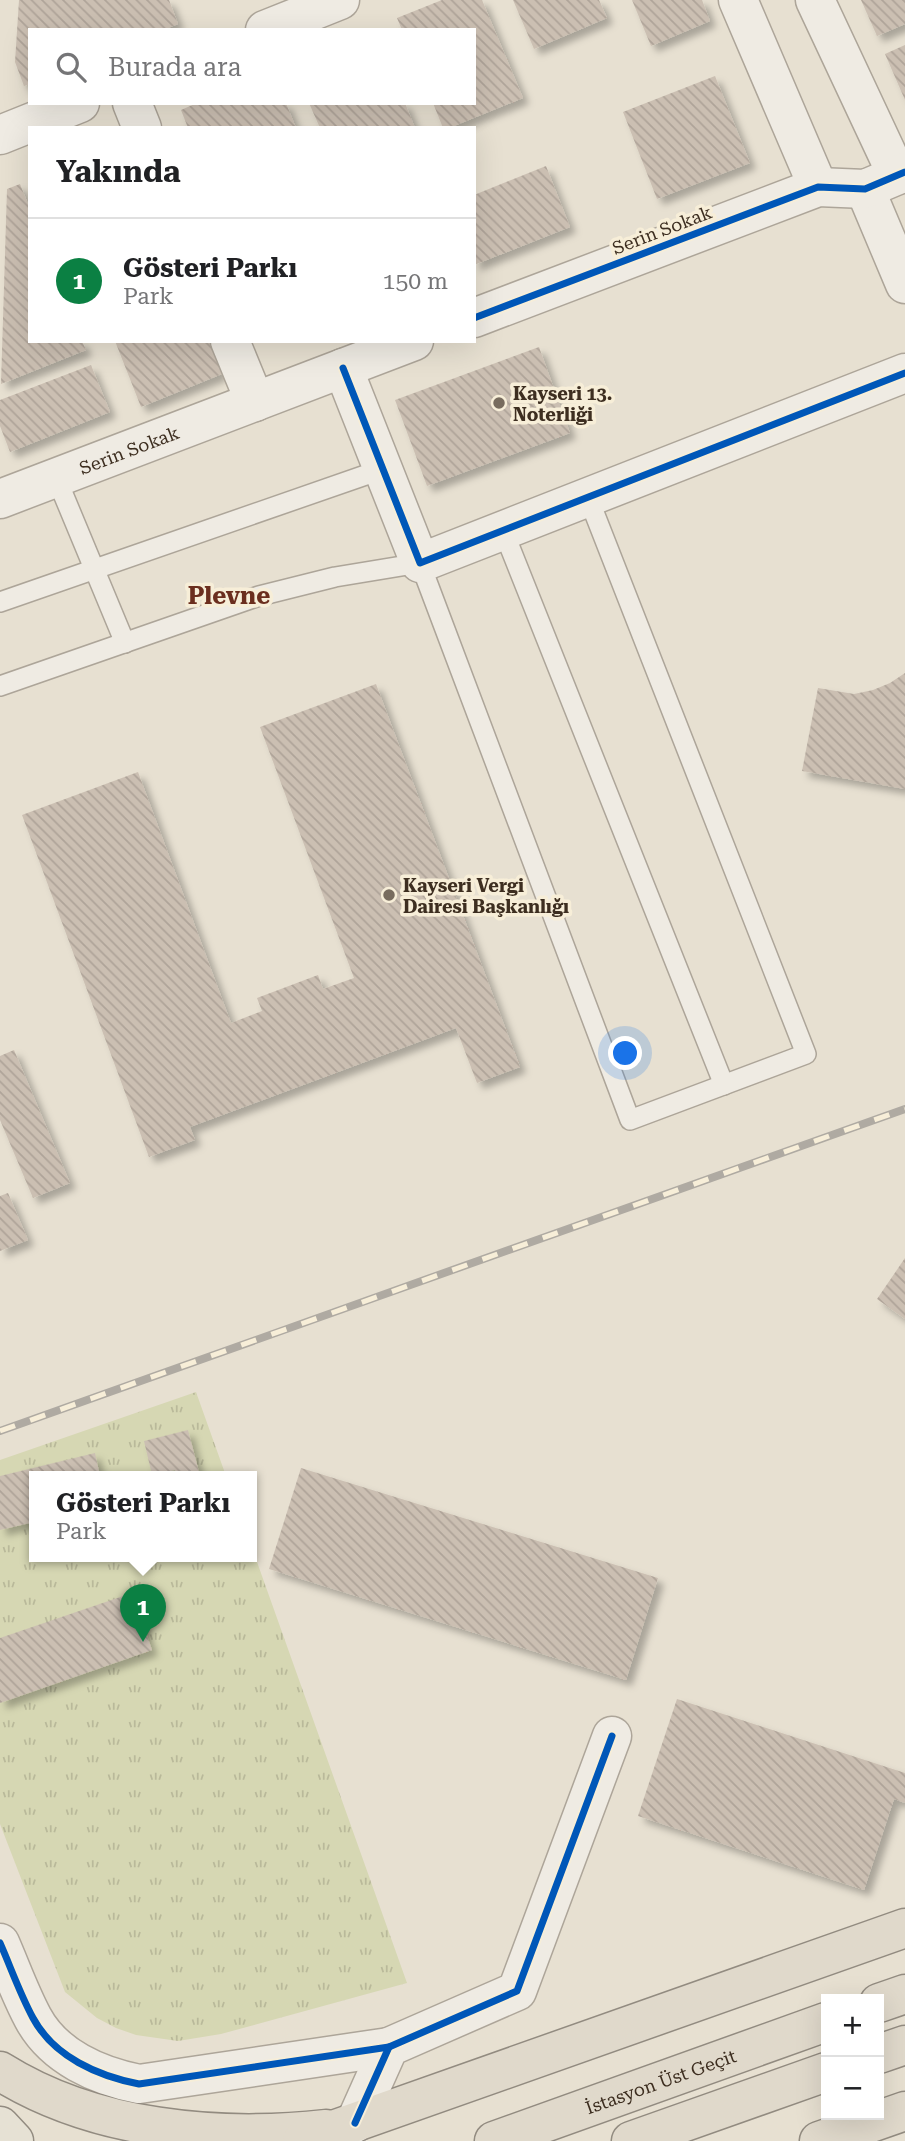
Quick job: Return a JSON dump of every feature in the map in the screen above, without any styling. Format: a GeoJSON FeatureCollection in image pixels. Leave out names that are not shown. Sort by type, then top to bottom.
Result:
{"type":"FeatureCollection","features":[{"type":"Feature","properties":{"kind":"highway"},"geometry":{"type":"LineString","coordinates":[[302,2141],[905,1928]]}},
{"type":"Feature","properties":{"kind":"highway"},"geometry":{"type":"LineString","coordinates":[[884,2001],[905,1994]]}},
{"type":"Feature","properties":{"kind":"highway","name":"İstasyon Üst Geçit"},"geometry":{"type":"LineString","coordinates":[[494,2141],[821,2024]]}},
{"type":"Feature","properties":{"kind":"highway"},"geometry":{"type":"LineString","coordinates":[[884,2052],[905,2045]]}},
{"type":"Feature","properties":{"kind":"highway"},"geometry":{"type":"LineString","coordinates":[[0,2071],[47,2096],[93,2114],[179,2133],[224,2137],[268,2136],[312,2132],[355,2123]]}},
{"type":"Feature","properties":{"kind":"highway"},"geometry":{"type":"LineString","coordinates":[[631,2141],[821,2074]]}},
{"type":"Feature","properties":{"kind":"highway"},"geometry":{"type":"LineString","coordinates":[[819,2141],[905,2111]]}},
{"type":"Feature","properties":{"kind":"main road"},"geometry":{"type":"LineString","coordinates":[[0,2126],[15,2141]]}},
{"type":"Feature","properties":{"kind":"street"},"geometry":{"type":"LineString","coordinates":[[270,28],[340,0]]}},
{"type":"Feature","properties":{"kind":"street"},"geometry":{"type":"LineString","coordinates":[[738,0],[818,187]]}},
{"type":"Feature","properties":{"kind":"street"},"geometry":{"type":"LineString","coordinates":[[815,0],[889,179],[905,284]]}},
{"type":"Feature","properties":{"kind":"street"},"geometry":{"type":"LineString","coordinates":[[0,135],[75,105]]}},
{"type":"Feature","properties":{"kind":"street"},"geometry":{"type":"LineString","coordinates":[[133,105],[141,126]]}},
{"type":"Feature","properties":{"kind":"street","name":"Serin Sokak"},"geometry":{"type":"LineString","coordinates":[[476,317],[818,187],[889,179]]}},
{"type":"Feature","properties":{"kind":"street"},"geometry":{"type":"LineString","coordinates":[[231,343],[255,402]]}},
{"type":"Feature","properties":{"kind":"street","name":"Serin Sokak"},"geometry":{"type":"LineString","coordinates":[[0,499],[409,343]]}},
{"type":"Feature","properties":{"kind":"street"},"geometry":{"type":"LineString","coordinates":[[343,368],[420,563],[905,373]]}},
{"type":"Feature","properties":{"kind":"street"},"geometry":{"type":"LineString","coordinates":[[0,1943],[33,2019],[47,2037],[81,2064],[120,2080],[139,2084],[389,2047],[517,1991],[612,1736]]}},
{"type":"Feature","properties":{"kind":"street"},"geometry":{"type":"LineString","coordinates":[[355,2123],[389,2047]]}},
{"type":"Feature","properties":{"kind":"lane"},"geometry":{"type":"LineString","coordinates":[[0,601],[383,469]]}},
{"type":"Feature","properties":{"kind":"lane"},"geometry":{"type":"LineString","coordinates":[[55,477],[125,643]]}},
{"type":"Feature","properties":{"kind":"lane"},"geometry":{"type":"LineString","coordinates":[[0,686],[259,596],[335,577],[420,563],[630,1120],[806,1054],[588,497]]}},
{"type":"Feature","properties":{"kind":"lane"},"geometry":{"type":"LineString","coordinates":[[503,530],[724,1085]]}},
{"type":"Feature","properties":{"kind":"green space"},"geometry":{"type":"Polygon","coordinates":[[[196,1392],[224,1471],[29,1471],[29,1562],[257,1562],[407,1983],[221,2034],[178,2041],[136,2035],[116,2028],[97,2018],[65,1992],[0,1824],[0,1460],[196,1392]]]}},
{"type":"Feature","properties":{"kind":"building"},"geometry":{"type":"Polygon","coordinates":[[[19,0],[169,0],[178,24],[168,28],[28,28],[28,85],[24,86],[15,62],[19,0]]]}},
{"type":"Feature","properties":{"kind":"building"},"geometry":{"type":"Polygon","coordinates":[[[442,0],[482,0],[523,98],[454,126],[442,126],[434,105],[476,105],[476,28],[401,28],[397,18],[442,0]]]}},
{"type":"Feature","properties":{"kind":"building"},"geometry":{"type":"Polygon","coordinates":[[[513,0],[599,0],[607,18],[534,49],[513,0]]]}},
{"type":"Feature","properties":{"kind":"building"},"geometry":{"type":"Polygon","coordinates":[[[632,0],[702,0],[710,21],[651,46],[632,0]]]}},
{"type":"Feature","properties":{"kind":"building"},"geometry":{"type":"Polygon","coordinates":[[[861,0],[905,0],[905,24],[877,36],[861,0]]]}},
{"type":"Feature","properties":{"kind":"building"},"geometry":{"type":"Polygon","coordinates":[[[905,45],[905,100],[885,54],[905,45]]]}},
{"type":"Feature","properties":{"kind":"building"},"geometry":{"type":"Polygon","coordinates":[[[715,76],[750,163],[657,199],[623,112],[715,76]]]}},
{"type":"Feature","properties":{"kind":"building"},"geometry":{"type":"Polygon","coordinates":[[[192,105],[287,105],[295,126],[187,126],[181,110],[192,105]]]}},
{"type":"Feature","properties":{"kind":"building"},"geometry":{"type":"Polygon","coordinates":[[[310,105],[406,105],[414,126],[319,126],[310,105]]]}},
{"type":"Feature","properties":{"kind":"building"},"geometry":{"type":"Polygon","coordinates":[[[546,166],[570,227],[476,264],[476,194],[546,166]]]}},
{"type":"Feature","properties":{"kind":"building"},"geometry":{"type":"Polygon","coordinates":[[[20,184],[28,204],[28,343],[83,343],[86,350],[1,384],[7,189],[20,184]]]}},
{"type":"Feature","properties":{"kind":"building"},"geometry":{"type":"Polygon","coordinates":[[[116,343],[210,343],[222,374],[141,407],[116,343]]]}},
{"type":"Feature","properties":{"kind":"building"},"geometry":{"type":"Polygon","coordinates":[[[539,347],[570,433],[427,486],[395,400],[539,347]]]}},
{"type":"Feature","properties":{"kind":"building"},"geometry":{"type":"Polygon","coordinates":[[[91,365],[110,412],[10,452],[0,426],[0,400],[91,365]]]}},
{"type":"Feature","properties":{"kind":"building"},"geometry":{"type":"Polygon","coordinates":[[[905,673],[905,789],[802,771],[818,688],[854,694],[890,683],[905,673]]]}},
{"type":"Feature","properties":{"kind":"building","name":"Kayseri Vergi Dairesi Başkanlığı"},"geometry":{"type":"Polygon","coordinates":[[[376,684],[520,1067],[477,1083],[456,1028],[190,1127],[195,1140],[149,1157],[22,815],[138,772],[231,1023],[262,1011],[257,998],[318,975],[323,989],[354,978],[260,727],[376,684]]]}},
{"type":"Feature","properties":{"kind":"building"},"geometry":{"type":"Polygon","coordinates":[[[14,1050],[70,1183],[33,1198],[0,1120],[0,1056],[14,1050]]]}},
{"type":"Feature","properties":{"kind":"building"},"geometry":{"type":"Polygon","coordinates":[[[8,1193],[28,1240],[0,1251],[0,1196],[8,1193]]]}},
{"type":"Feature","properties":{"kind":"building"},"geometry":{"type":"Polygon","coordinates":[[[905,1258],[905,1319],[877,1299],[905,1258]]]}},
{"type":"Feature","properties":{"kind":"building"},"geometry":{"type":"Polygon","coordinates":[[[188,1430],[199,1471],[151,1471],[144,1441],[188,1430]]]}},
{"type":"Feature","properties":{"kind":"building"},"geometry":{"type":"Polygon","coordinates":[[[95,1453],[99,1471],[29,1471],[29,1523],[0,1530],[0,1476],[95,1453]]]}},
{"type":"Feature","properties":{"kind":"building"},"geometry":{"type":"Polygon","coordinates":[[[301,1468],[658,1578],[626,1680],[269,1569],[301,1468]]]}},
{"type":"Feature","properties":{"kind":"building"},"geometry":{"type":"Polygon","coordinates":[[[132,1593],[152,1650],[0,1703],[0,1638],[132,1593]]]}},
{"type":"Feature","properties":{"kind":"building"},"geometry":{"type":"Polygon","coordinates":[[[677,1699],[905,1773],[905,1803],[894,1799],[864,1890],[638,1816],[677,1699]]]}},
{"type":"Feature","properties":{"kind":"railway"},"geometry":{"type":"LineString","coordinates":[[0,1431],[905,1109]]}},
{"type":"Feature","properties":{"kind":"cycle path"},"geometry":{"type":"LineString","coordinates":[[476,317],[818,187],[865,189],[905,172]]}},
{"type":"Feature","properties":{"kind":"cycle path"},"geometry":{"type":"LineString","coordinates":[[343,368],[420,563],[905,373]]}},
{"type":"Feature","properties":{"kind":"cycle path"},"geometry":{"type":"LineString","coordinates":[[355,2123],[389,2047],[517,1991],[612,1736]]}},
{"type":"Feature","properties":{"kind":"cycle path"},"geometry":{"type":"LineString","coordinates":[[0,1943],[24,2000],[42,2032],[78,2063],[108,2076],[139,2084],[389,2047]]}},
{"type":"Feature","properties":{"kind":"place","name":"Kayseri 13. Noterliği"},"geometry":{"type":"Point","coordinates":[499,403]}},
{"type":"Feature","properties":{"kind":"place","name":"Kayseri Vergi Dairesi Başkanlığı"},"geometry":{"type":"Point","coordinates":[389,895]}},
{"type":"Feature","properties":{"kind":"place","name":"Gösteri Parkı"},"geometry":{"type":"Point","coordinates":[143,1642]}},
{"type":"Feature","properties":{"kind":"district","name":"Plevne"},"geometry":{"type":"Point","coordinates":[229,596]}}]}
